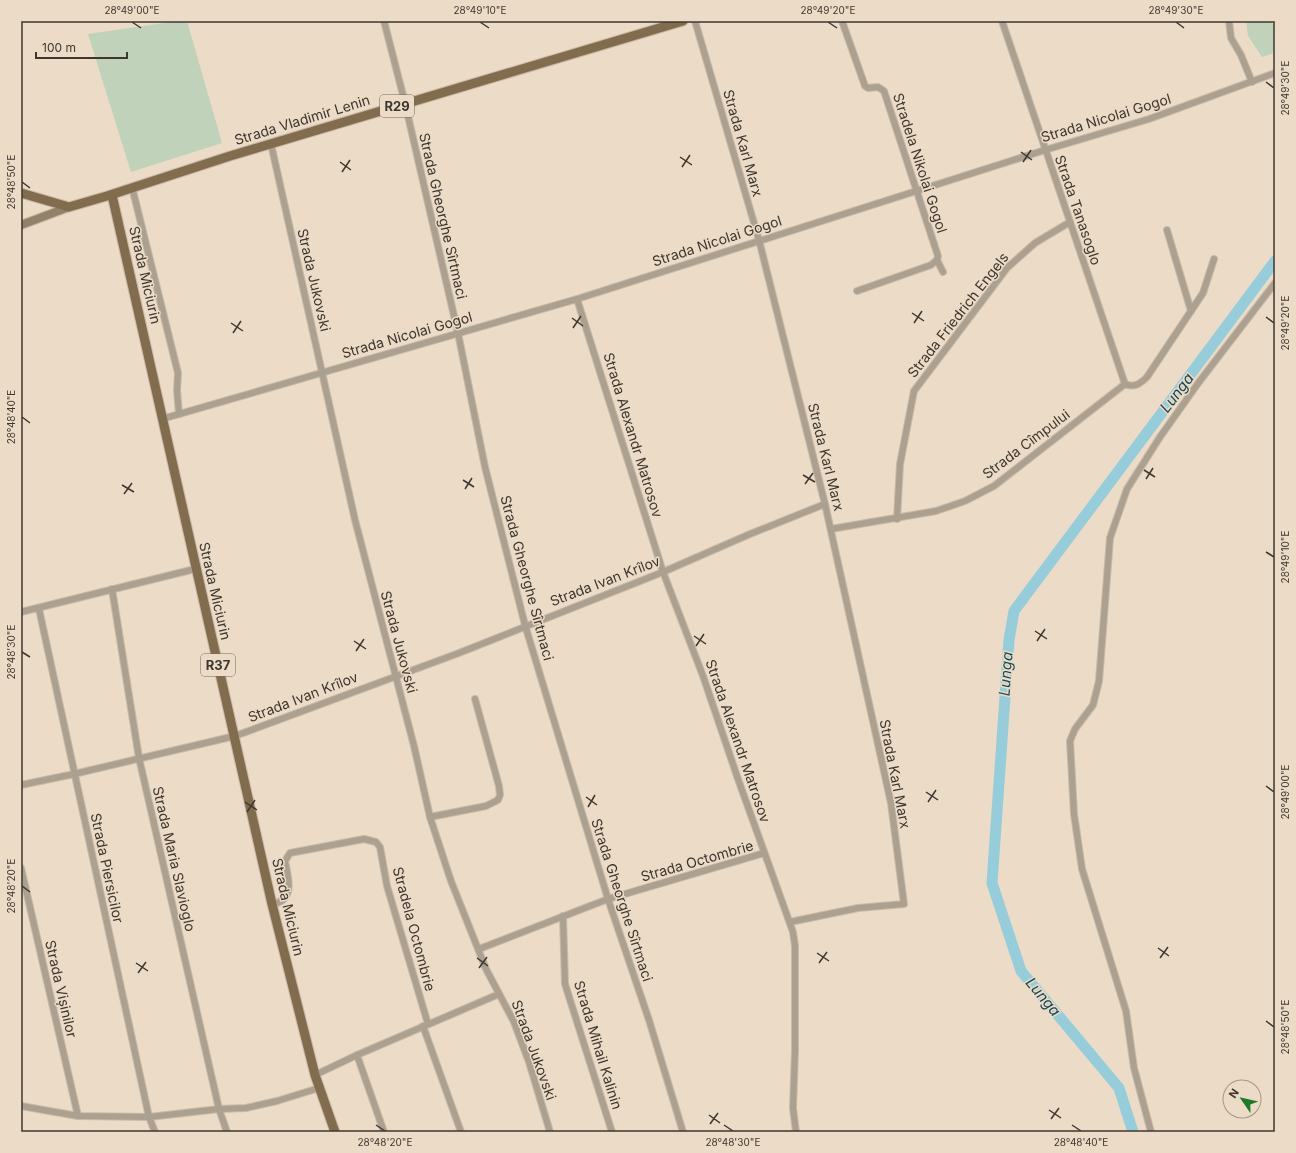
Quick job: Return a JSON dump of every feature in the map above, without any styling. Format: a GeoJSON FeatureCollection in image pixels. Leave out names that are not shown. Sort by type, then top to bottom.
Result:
{"type":"FeatureCollection","features":[{"type":"Feature","properties":{"kind":"main road","name":"Strada Vladimir Lenin"},"geometry":{"type":"LineString","coordinates":[[69,207],[112,195],[132,187],[271,144],[683,21]]}},
{"type":"Feature","properties":{"kind":"main road"},"geometry":{"type":"LineString","coordinates":[[21,193],[69,207]]}},
{"type":"Feature","properties":{"kind":"main road","name":"Strada Miciurin"},"geometry":{"type":"LineString","coordinates":[[112,195],[272,904],[315,1074],[335,1132]]}},
{"type":"Feature","properties":{"kind":"main road"},"geometry":{"type":"LineString","coordinates":[[21,225],[69,207]]}},
{"type":"Feature","properties":{"kind":"street","name":"Strada Gheorghe Sîrtmaci"},"geometry":{"type":"LineString","coordinates":[[384,21],[405,104],[458,333],[485,467],[525,625],[608,899],[649,1020],[683,1132]]}},
{"type":"Feature","properties":{"kind":"street","name":"Strada Karl Marx"},"geometry":{"type":"LineString","coordinates":[[695,21],[758,240],[831,529],[891,803],[904,904],[858,908],[790,922]]}},
{"type":"Feature","properties":{"kind":"street","name":"Stradela Nikolai Gogol"},"geometry":{"type":"LineString","coordinates":[[842,21],[865,86],[868,88],[878,86],[884,91],[943,272]]}},
{"type":"Feature","properties":{"kind":"street","name":"Strada Tanasoglo"},"geometry":{"type":"LineString","coordinates":[[1002,21],[1125,384]]}},
{"type":"Feature","properties":{"kind":"street"},"geometry":{"type":"LineString","coordinates":[[1229,21],[1231,38],[1241,55],[1252,82]]}},
{"type":"Feature","properties":{"kind":"street","name":"Strada Nicolai Gogol"},"geometry":{"type":"LineString","coordinates":[[162,419],[577,299],[758,240],[1148,119],[1275,73]]}},
{"type":"Feature","properties":{"kind":"street","name":"Strada Jukovski"},"geometry":{"type":"LineString","coordinates":[[271,144],[355,520],[394,676],[414,746],[430,817],[452,881],[486,969],[514,1022],[550,1132]]}},
{"type":"Feature","properties":{"kind":"street"},"geometry":{"type":"LineString","coordinates":[[132,187],[178,373],[177,390],[179,414]]}},
{"type":"Feature","properties":{"kind":"street","name":"Strada Friedrich Engels"},"geometry":{"type":"LineString","coordinates":[[897,519],[900,464],[914,391],[1007,268],[1036,243],[1070,222]]}},
{"type":"Feature","properties":{"kind":"street"},"geometry":{"type":"LineString","coordinates":[[1167,230],[1191,311]]}},
{"type":"Feature","properties":{"kind":"street","name":"Strada Cîmpului"},"geometry":{"type":"LineString","coordinates":[[831,529],[897,519],[936,511],[964,501],[994,486],[1125,384],[1129,386],[1138,385],[1147,377],[1203,293],[1214,259]]}},
{"type":"Feature","properties":{"kind":"street"},"geometry":{"type":"LineString","coordinates":[[857,291],[931,265],[938,260]]}},
{"type":"Feature","properties":{"kind":"street"},"geometry":{"type":"LineString","coordinates":[[1151,1132],[1134,1068],[1126,1011],[1082,868],[1074,814],[1070,741],[1075,728],[1093,705],[1099,681],[1110,538],[1127,489],[1199,382],[1275,283]]}},
{"type":"Feature","properties":{"kind":"street","name":"Strada Alexandr Matrosov"},"geometry":{"type":"LineString","coordinates":[[577,299],[663,572],[703,676],[764,853],[790,922],[795,946],[795,1051],[793,1108],[796,1132]]}},
{"type":"Feature","properties":{"kind":"street","name":"Strada Ivan Krîlov"},"geometry":{"type":"LineString","coordinates":[[21,785],[235,736],[459,653],[525,625],[663,572],[750,534],[825,504]]}},
{"type":"Feature","properties":{"kind":"street"},"geometry":{"type":"LineString","coordinates":[[21,612],[195,568]]}},
{"type":"Feature","properties":{"kind":"street","name":"Strada Maria Slavioglo"},"geometry":{"type":"LineString","coordinates":[[112,589],[139,758],[219,1109],[227,1132]]}},
{"type":"Feature","properties":{"kind":"street","name":"Strada Piersicilor"},"geometry":{"type":"LineString","coordinates":[[39,608],[149,1117],[155,1132]]}},
{"type":"Feature","properties":{"kind":"street"},"geometry":{"type":"LineString","coordinates":[[430,817],[486,806],[498,800],[500,795],[499,786],[475,699]]}},
{"type":"Feature","properties":{"kind":"street","name":"Stradela Octombrie"},"geometry":{"type":"LineString","coordinates":[[272,904],[280,903],[285,900],[288,893],[289,885],[285,861],[290,853],[364,839],[376,842],[381,852],[387,886],[426,1025],[461,1132]]}},
{"type":"Feature","properties":{"kind":"street","name":"Strada Octombrie"},"geometry":{"type":"LineString","coordinates":[[479,949],[608,899],[764,853]]}},
{"type":"Feature","properties":{"kind":"street","name":"Strada Vișinilor"},"geometry":{"type":"LineString","coordinates":[[21,868],[78,1116]]}},
{"type":"Feature","properties":{"kind":"street","name":"Strada Mihail Kalinin"},"geometry":{"type":"LineString","coordinates":[[563,916],[565,984],[612,1132]]}},
{"type":"Feature","properties":{"kind":"street"},"geometry":{"type":"LineString","coordinates":[[315,1074],[499,994]]}},
{"type":"Feature","properties":{"kind":"street"},"geometry":{"type":"LineString","coordinates":[[356,1055],[384,1132]]}},
{"type":"Feature","properties":{"kind":"street"},"geometry":{"type":"LineString","coordinates":[[21,1106],[78,1116],[149,1117],[219,1109],[246,1108],[277,1101],[319,1088]]}},
{"type":"Feature","properties":{"kind":"green space"},"geometry":{"type":"Polygon","coordinates":[[[187,21],[222,143],[131,172],[88,34],[187,21]]]}},
{"type":"Feature","properties":{"kind":"green space"},"geometry":{"type":"Polygon","coordinates":[[[1246,21],[1269,21],[1275,26],[1275,46],[1272,54],[1262,57],[1248,36],[1246,21]]]}},
{"type":"Feature","properties":{"kind":"waterway","name":"Lunga"},"geometry":{"type":"LineString","coordinates":[[1133,1132],[1119,1088],[1021,971],[992,883],[1009,640],[1014,611],[1275,261]]}}]}
